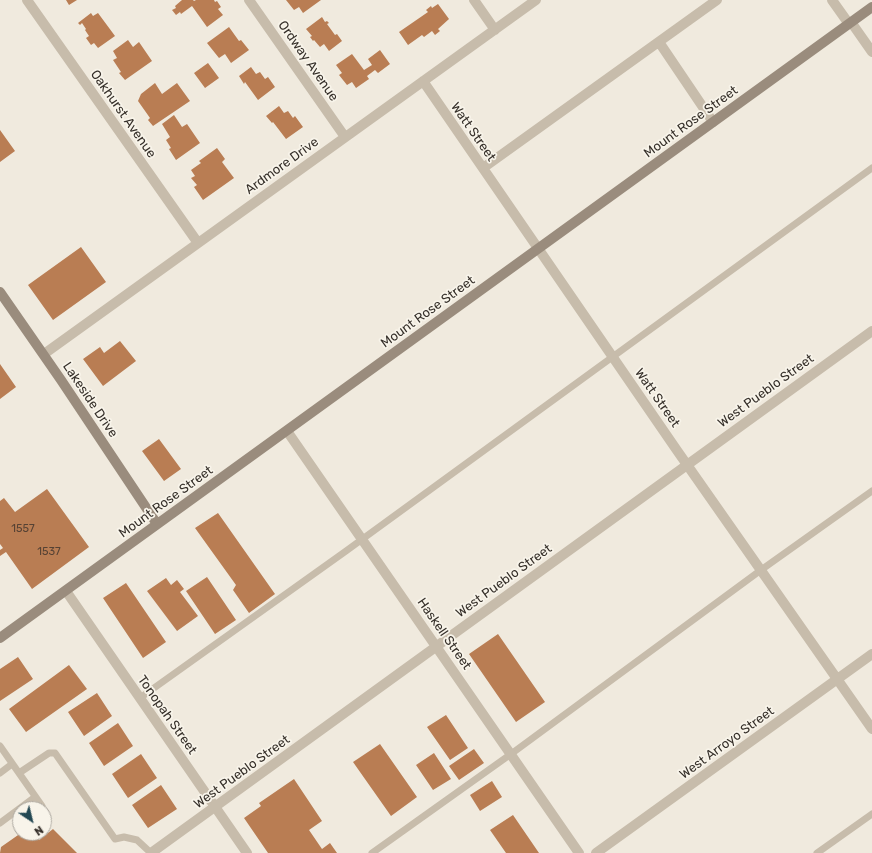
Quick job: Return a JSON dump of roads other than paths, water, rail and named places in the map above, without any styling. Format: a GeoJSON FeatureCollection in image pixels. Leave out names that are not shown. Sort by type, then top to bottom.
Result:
{"type":"FeatureCollection","features":[{"type":"Feature","properties":{"kind":"street","name":"Oakhurst Avenue"},"geometry":{"type":"LineString","coordinates":[[27,0],[198,243]]}},
{"type":"Feature","properties":{"kind":"street","name":"Ordway Avenue"},"geometry":{"type":"LineString","coordinates":[[249,0],[345,137]]}},
{"type":"Feature","properties":{"kind":"street"},"geometry":{"type":"LineString","coordinates":[[474,0],[495,30]]}},
{"type":"Feature","properties":{"kind":"street","name":"Ardmore Drive"},"geometry":{"type":"LineString","coordinates":[[44,354],[536,0]]}},
{"type":"Feature","properties":{"kind":"street"},"geometry":{"type":"LineString","coordinates":[[483,168],[717,0]]}},
{"type":"Feature","properties":{"kind":"street"},"geometry":{"type":"LineString","coordinates":[[832,0],[872,52]]}},
{"type":"Feature","properties":{"kind":"street","name":"Mount Rose Street"},"geometry":{"type":"LineString","coordinates":[[0,638],[872,7]]}},
{"type":"Feature","properties":{"kind":"street"},"geometry":{"type":"LineString","coordinates":[[659,42],[713,122]]}},
{"type":"Feature","properties":{"kind":"street","name":"Watt Street"},"geometry":{"type":"LineString","coordinates":[[423,81],[872,729]]}},
{"type":"Feature","properties":{"kind":"street","name":"Lakeside Drive"},"geometry":{"type":"LineString","coordinates":[[0,292],[44,354],[157,524]]}},
{"type":"Feature","properties":{"kind":"street","name":"West Pueblo Street"},"geometry":{"type":"LineString","coordinates":[[151,853],[872,331]]}},
{"type":"Feature","properties":{"kind":"street","name":"Haskell Street"},"geometry":{"type":"LineString","coordinates":[[287,431],[579,853]]}},
{"type":"Feature","properties":{"kind":"street","name":"Tonopah Street"},"geometry":{"type":"LineString","coordinates":[[66,591],[247,853]]}},
{"type":"Feature","properties":{"kind":"street","name":"West Arroyo Street"},"geometry":{"type":"LineString","coordinates":[[596,853],[872,654]]}},
{"type":"Feature","properties":{"kind":"lane"},"geometry":{"type":"LineString","coordinates":[[140,698],[362,539],[872,168]]}},
{"type":"Feature","properties":{"kind":"lane"},"geometry":{"type":"LineString","coordinates":[[372,853],[511,754],[761,570],[872,491]]}},
{"type":"Feature","properties":{"kind":"lane"},"geometry":{"type":"LineString","coordinates":[[0,746],[38,801]]}},
{"type":"Feature","properties":{"kind":"lane"},"geometry":{"type":"LineString","coordinates":[[19,773],[48,753],[55,753],[115,839],[124,837],[137,840],[151,853]]}},
{"type":"Feature","properties":{"kind":"lane"},"geometry":{"type":"LineString","coordinates":[[0,773],[12,764]]}},
{"type":"Feature","properties":{"kind":"lane"},"geometry":{"type":"LineString","coordinates":[[0,823],[35,797]]}},
{"type":"Feature","properties":{"kind":"lane"},"geometry":{"type":"LineString","coordinates":[[817,853],[872,814]]}}]}
